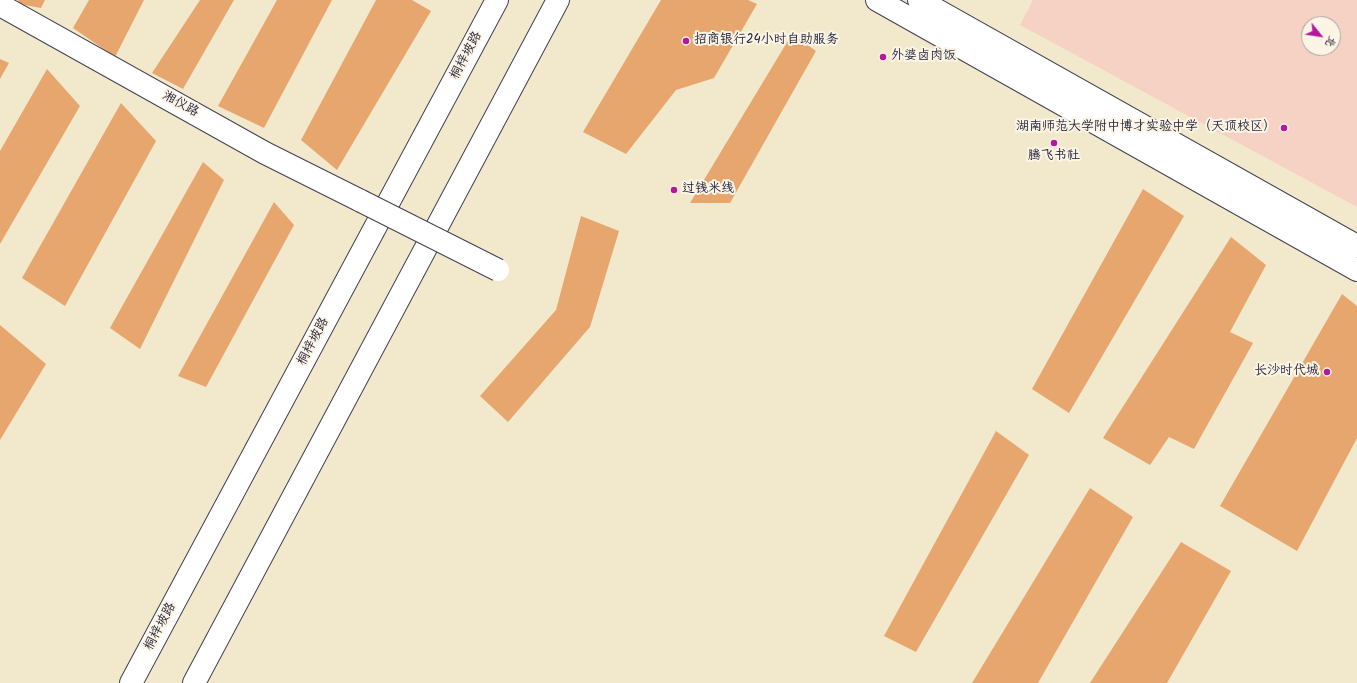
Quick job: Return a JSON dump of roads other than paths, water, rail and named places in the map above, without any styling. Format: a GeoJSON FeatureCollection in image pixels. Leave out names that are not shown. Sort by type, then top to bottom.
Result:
{"type":"FeatureCollection","features":[{"type":"Feature","properties":{"kind":"street","name":"桐梓坡路"},"geometry":{"type":"LineString","coordinates":[[131,683],[497,0]]}},
{"type":"Feature","properties":{"kind":"street"},"geometry":{"type":"LineString","coordinates":[[194,683],[558,0]]}},
{"type":"Feature","properties":{"kind":"street"},"geometry":{"type":"LineString","coordinates":[[877,0],[1357,270]]}},
{"type":"Feature","properties":{"kind":"street"},"geometry":{"type":"LineString","coordinates":[[919,0],[1357,246]]}},
{"type":"Feature","properties":{"kind":"street","name":"湘仪路"},"geometry":{"type":"LineString","coordinates":[[0,5],[258,149],[498,270]]}},
{"type":"Feature","properties":{"kind":"place","name":"招商银行24小时自助服务"},"geometry":{"type":"Point","coordinates":[686,41]}},
{"type":"Feature","properties":{"kind":"place","name":"外婆卤肉饭"},"geometry":{"type":"Point","coordinates":[883,57]}},
{"type":"Feature","properties":{"kind":"place","name":"湖南师范大学附中博才实验中学（天顶校区）"},"geometry":{"type":"Point","coordinates":[1284,128]}},
{"type":"Feature","properties":{"kind":"place","name":"腾飞书社"},"geometry":{"type":"Point","coordinates":[1054,143]}},
{"type":"Feature","properties":{"kind":"place","name":"过钱米线"},"geometry":{"type":"Point","coordinates":[674,190]}},
{"type":"Feature","properties":{"kind":"place","name":"长沙时代城"},"geometry":{"type":"Point","coordinates":[1327,372]}}]}
